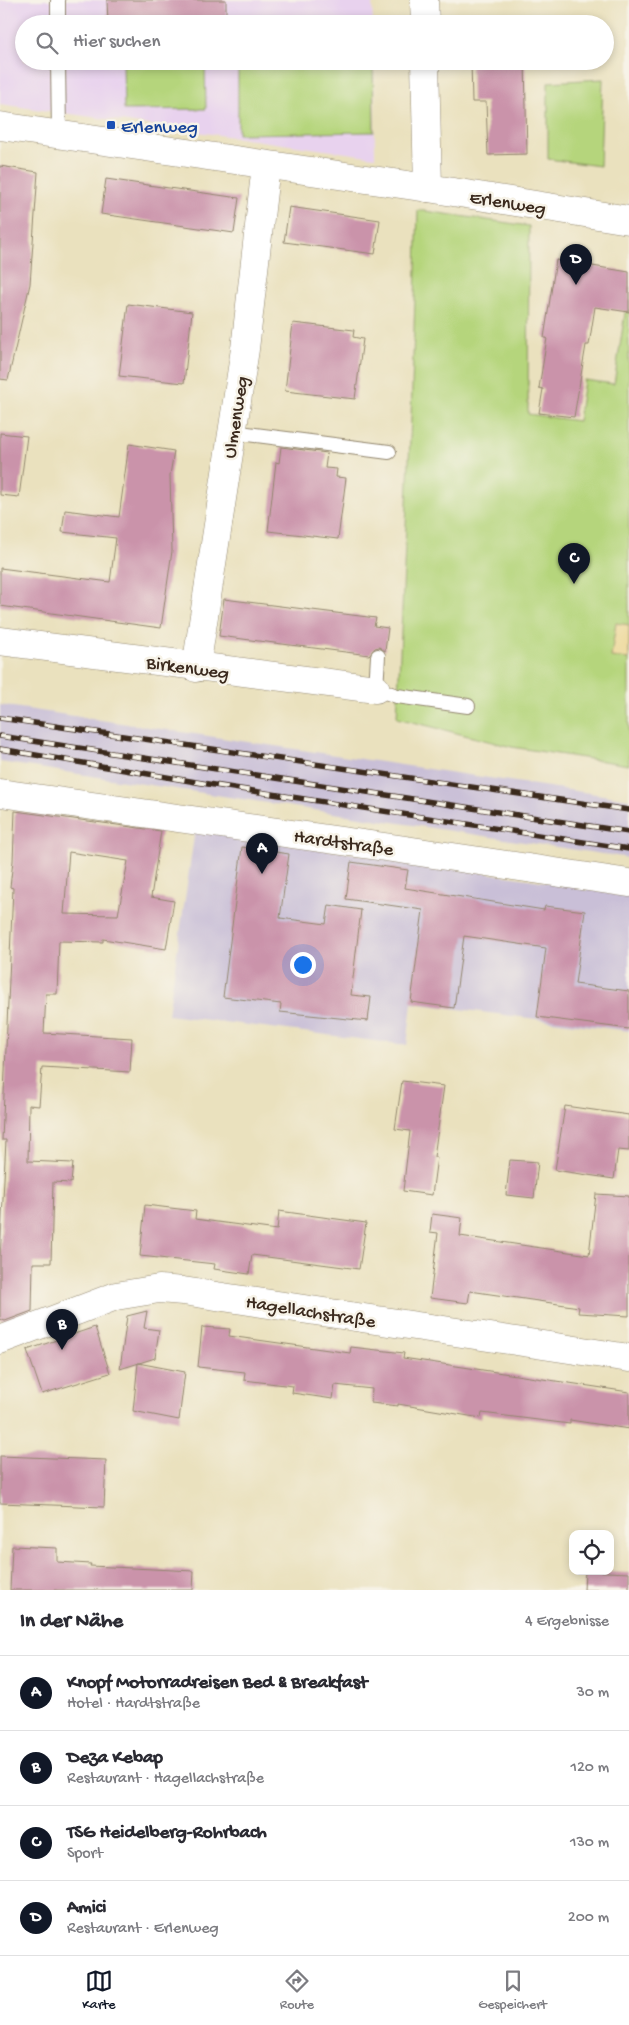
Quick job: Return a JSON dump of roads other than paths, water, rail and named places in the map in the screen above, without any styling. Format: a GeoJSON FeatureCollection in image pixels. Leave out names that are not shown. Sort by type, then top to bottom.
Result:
{"type":"FeatureCollection","features":[{"type":"Feature","properties":{"kind":"street"},"geometry":{"type":"LineString","coordinates":[[424,0],[425,15]]}},
{"type":"Feature","properties":{"kind":"street"},"geometry":{"type":"LineString","coordinates":[[425,70],[428,188]]}},
{"type":"Feature","properties":{"kind":"street","name":"Erlenweg"},"geometry":{"type":"LineString","coordinates":[[0,126],[428,188],[629,220]]}},
{"type":"Feature","properties":{"kind":"street","name":"Ulmenweg"},"geometry":{"type":"LineString","coordinates":[[196,668],[253,285],[266,165]]}},
{"type":"Feature","properties":{"kind":"street","name":"Birkenweg"},"geometry":{"type":"LineString","coordinates":[[0,641],[196,668],[376,689]]}},
{"type":"Feature","properties":{"kind":"street","name":"Hardtstraße"},"geometry":{"type":"LineString","coordinates":[[0,793],[399,848],[629,883]]}},
{"type":"Feature","properties":{"kind":"street","name":"Hagellachstraße"},"geometry":{"type":"LineString","coordinates":[[0,1340],[116,1296],[159,1289],[183,1291],[629,1358]]}},
{"type":"Feature","properties":{"kind":"lane"},"geometry":{"type":"LineString","coordinates":[[58,12],[66,0]]}},
{"type":"Feature","properties":{"kind":"lane"},"geometry":{"type":"LineString","coordinates":[[58,70],[59,135]]}},
{"type":"Feature","properties":{"kind":"lane"},"geometry":{"type":"LineString","coordinates":[[232,432],[389,452]]}},
{"type":"Feature","properties":{"kind":"lane"},"geometry":{"type":"LineString","coordinates":[[378,656],[376,689],[397,696],[468,706]]}},
{"type":"Feature","properties":{"kind":"railway"},"geometry":{"type":"LineString","coordinates":[[0,718],[629,810]]}},
{"type":"Feature","properties":{"kind":"railway"},"geometry":{"type":"LineString","coordinates":[[0,736],[629,832]]}},
{"type":"Feature","properties":{"kind":"railway"},"geometry":{"type":"LineString","coordinates":[[0,749],[214,785],[629,849]]}},
{"type":"Feature","properties":{"kind":"place","name":"Erlenweg"},"geometry":{"type":"Point","coordinates":[111,125]}},
{"type":"Feature","properties":{"kind":"place","name":"Amici"},"geometry":{"type":"Point","coordinates":[576,285]}},
{"type":"Feature","properties":{"kind":"place","name":"TSG Heidelberg-Rohrbach"},"geometry":{"type":"Point","coordinates":[574,584]}},
{"type":"Feature","properties":{"kind":"place","name":"Knopf Motorradreisen Bed & Breakfast"},"geometry":{"type":"Point","coordinates":[262,874]}},
{"type":"Feature","properties":{"kind":"place","name":"Deza Kebap"},"geometry":{"type":"Point","coordinates":[62,1350]}}]}
